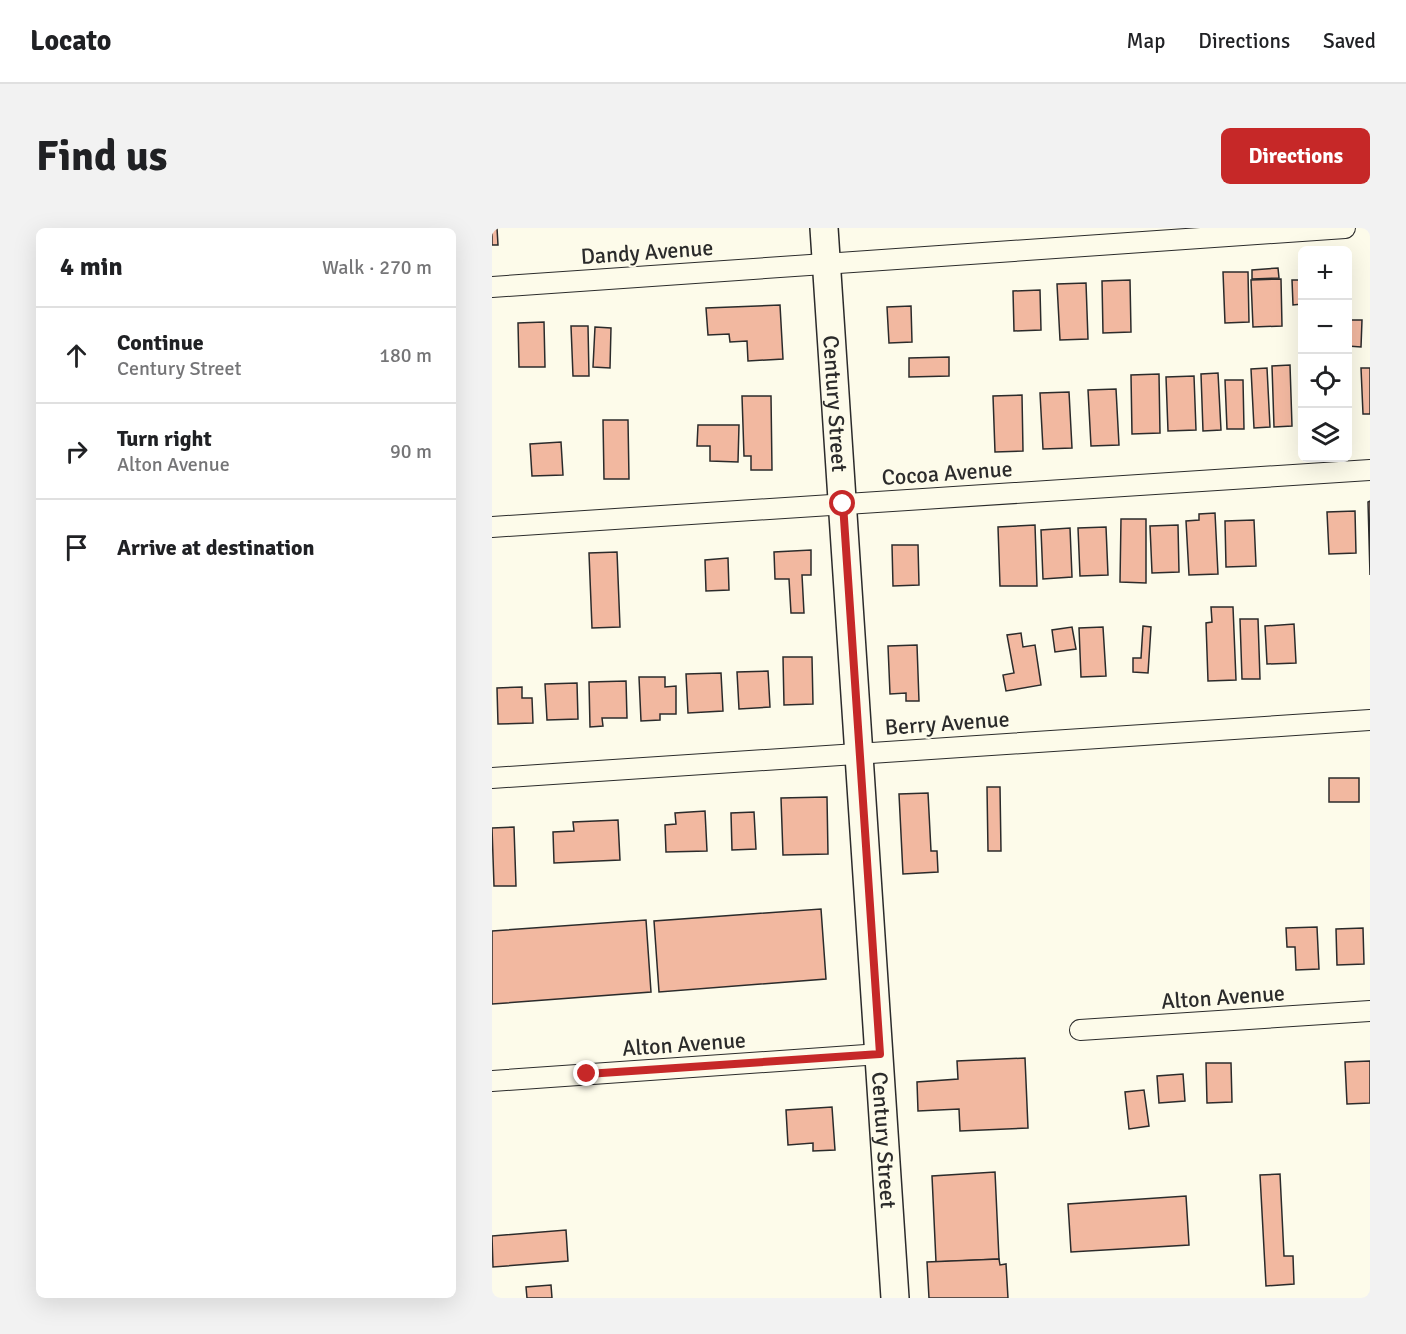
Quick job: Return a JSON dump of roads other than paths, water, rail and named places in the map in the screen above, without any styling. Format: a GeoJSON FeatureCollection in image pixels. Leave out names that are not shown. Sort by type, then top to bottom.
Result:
{"type":"FeatureCollection","features":[{"type":"Feature","properties":{"kind":"street","name":"Century Street"},"geometry":{"type":"LineString","coordinates":[[824,228],[895,1298]]}},
{"type":"Feature","properties":{"kind":"street","name":"Dandy Avenue"},"geometry":{"type":"LineString","coordinates":[[492,286],[1345,228]]}},
{"type":"Feature","properties":{"kind":"street","name":"Cocoa Avenue"},"geometry":{"type":"LineString","coordinates":[[492,527],[1370,470]]}},
{"type":"Feature","properties":{"kind":"street","name":"Berry Avenue"},"geometry":{"type":"LineString","coordinates":[[492,778],[858,752],[1370,720]]}},
{"type":"Feature","properties":{"kind":"street","name":"Alton Avenue"},"geometry":{"type":"LineString","coordinates":[[1080,1030],[1370,1011]]}},
{"type":"Feature","properties":{"kind":"street","name":"Alton Avenue"},"geometry":{"type":"LineString","coordinates":[[492,1081],[880,1054]]}}]}
